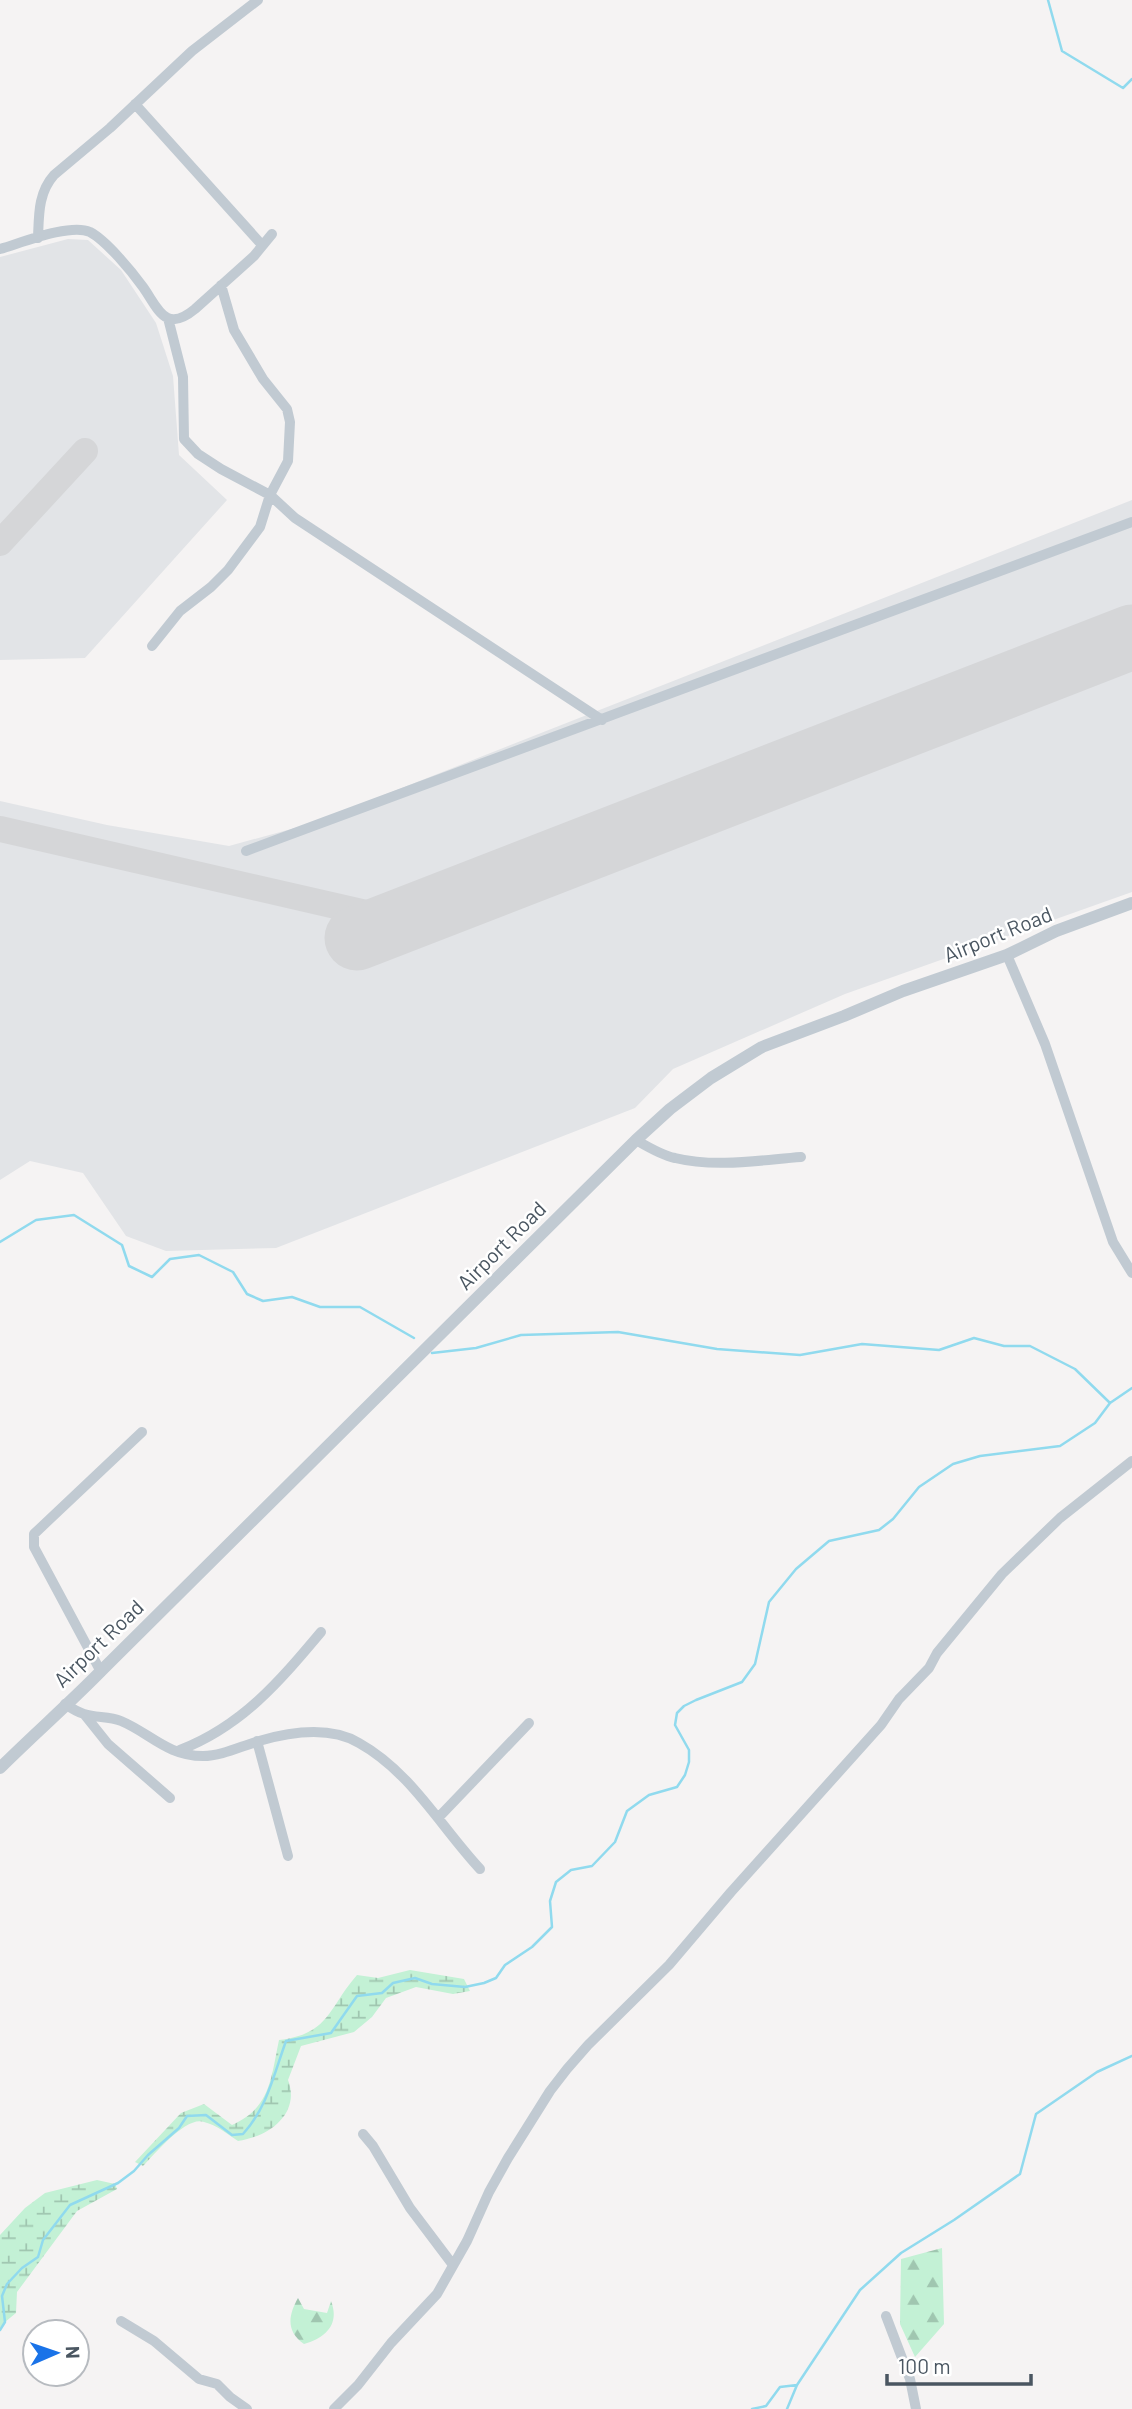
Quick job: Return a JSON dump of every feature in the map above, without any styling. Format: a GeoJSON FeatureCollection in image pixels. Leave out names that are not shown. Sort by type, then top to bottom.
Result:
{"type":"FeatureCollection","features":[{"type":"Feature","properties":{"kind":"street"},"geometry":{"type":"LineString","coordinates":[[38,238],[39,206],[47,183],[192,51],[258,0]]}},
{"type":"Feature","properties":{"kind":"street"},"geometry":{"type":"LineString","coordinates":[[135,104],[262,245]]}},
{"type":"Feature","properties":{"kind":"street"},"geometry":{"type":"LineString","coordinates":[[0,249],[68,231],[90,232],[109,248],[144,289],[151,303],[168,318],[183,376],[184,439],[198,454],[270,495],[295,518],[602,720]]}},
{"type":"Feature","properties":{"kind":"street"},"geometry":{"type":"LineString","coordinates":[[168,318],[176,319],[188,315],[254,256],[272,234]]}},
{"type":"Feature","properties":{"kind":"street"},"geometry":{"type":"LineString","coordinates":[[152,646],[180,611],[228,570],[260,527],[270,495],[288,461],[290,422],[287,410],[263,379],[234,330],[221,285]]}},
{"type":"Feature","properties":{"kind":"street"},"geometry":{"type":"LineString","coordinates":[[246,851],[1132,522]]}},
{"type":"Feature","properties":{"kind":"street","name":"Airport Road"},"geometry":{"type":"LineString","coordinates":[[0,1768],[101,1672],[225,1546],[322,1454],[670,1109],[762,1046],[903,991],[1007,955],[1056,931],[1132,903]]}},
{"type":"Feature","properties":{"kind":"street"},"geometry":{"type":"LineString","coordinates":[[1007,955],[1045,1044],[1113,1242],[1132,1273]]}},
{"type":"Feature","properties":{"kind":"street"},"geometry":{"type":"LineString","coordinates":[[636,1140],[661,1154],[694,1161],[722,1163],[801,1157]]}},
{"type":"Feature","properties":{"kind":"street"},"geometry":{"type":"LineString","coordinates":[[101,1672],[34,1547],[34,1534],[142,1432]]}},
{"type":"Feature","properties":{"kind":"street"},"geometry":{"type":"LineString","coordinates":[[334,2409],[437,2294],[508,2158],[567,2069],[669,1965],[881,1725],[899,1699],[929,1668],[937,1653],[1002,1574],[1060,1518],[1132,1461]]}},
{"type":"Feature","properties":{"kind":"street"},"geometry":{"type":"LineString","coordinates":[[179,1751],[208,1740],[245,1714],[321,1632]]}},
{"type":"Feature","properties":{"kind":"street"},"geometry":{"type":"LineString","coordinates":[[65,1704],[84,1714],[119,1720],[166,1748],[206,1756],[257,1741],[310,1732],[352,1739],[393,1767],[418,1792],[457,1844],[480,1869]]}},
{"type":"Feature","properties":{"kind":"street"},"geometry":{"type":"LineString","coordinates":[[84,1714],[108,1744],[170,1798]]}},
{"type":"Feature","properties":{"kind":"street"},"geometry":{"type":"LineString","coordinates":[[438,1818],[529,1723]]}},
{"type":"Feature","properties":{"kind":"street"},"geometry":{"type":"LineString","coordinates":[[257,1741],[288,1856]]}},
{"type":"Feature","properties":{"kind":"street"},"geometry":{"type":"LineString","coordinates":[[363,2134],[410,2208],[453,2265]]}},
{"type":"Feature","properties":{"kind":"street"},"geometry":{"type":"LineString","coordinates":[[887,2316],[910,2379],[916,2409]]}},
{"type":"Feature","properties":{"kind":"street"},"geometry":{"type":"LineString","coordinates":[[121,2321],[154,2340],[199,2379],[217,2384],[247,2409]]}},
{"type":"Feature","properties":{"kind":"shaded area"},"geometry":{"type":"Polygon","coordinates":[[[68,239],[88,240],[121,270],[156,323],[173,376],[179,455],[227,500],[85,658],[0,660],[0,257],[68,239]]]}},
{"type":"Feature","properties":{"kind":"shaded area"},"geometry":{"type":"Polygon","coordinates":[[[1132,500],[1132,892],[845,994],[673,1069],[635,1108],[276,1248],[166,1251],[126,1236],[83,1173],[30,1161],[0,1180],[0,801],[107,825],[229,846],[313,823],[1132,500]]]}},
{"type":"Feature","properties":{"kind":"green space"},"geometry":{"type":"Polygon","coordinates":[[[410,1970],[464,1979],[470,1991],[453,1994],[416,1987],[386,1998],[372,2017],[354,2032],[301,2046],[288,2080],[291,2092],[286,2113],[279,2122],[260,2135],[238,2141],[213,2125],[197,2122],[180,2130],[143,2166],[135,2162],[181,2113],[204,2104],[232,2125],[245,2118],[255,2110],[267,2090],[279,2040],[309,2032],[318,2025],[357,1975],[378,1978],[410,1970]]]}},
{"type":"Feature","properties":{"kind":"green space"},"geometry":{"type":"Polygon","coordinates":[[[97,2180],[115,2184],[117,2189],[77,2211],[17,2292],[16,2313],[5,2322],[0,2331],[0,2235],[25,2208],[45,2193],[97,2180]]]}},
{"type":"Feature","properties":{"kind":"green space"},"geometry":{"type":"Polygon","coordinates":[[[942,2248],[944,2324],[915,2357],[900,2324],[901,2259],[942,2248]]]}},
{"type":"Feature","properties":{"kind":"green space"},"geometry":{"type":"Polygon","coordinates":[[[298,2298],[304,2309],[327,2313],[331,2301],[333,2309],[334,2317],[325,2334],[304,2344],[294,2334],[290,2323],[298,2298]]]}},
{"type":"Feature","properties":{"kind":"waterway"},"geometry":{"type":"LineString","coordinates":[[1048,0],[1062,51],[1123,88],[1132,79]]}},
{"type":"Feature","properties":{"kind":"waterway"},"geometry":{"type":"LineString","coordinates":[[0,1242],[36,1220],[74,1215],[122,1245],[129,1266],[152,1277],[170,1259],[199,1255],[233,1272],[247,1294],[263,1301],[292,1297],[320,1307],[360,1307],[414,1338]]}},
{"type":"Feature","properties":{"kind":"waterway"},"geometry":{"type":"LineString","coordinates":[[432,1353],[476,1348],[521,1335],[618,1332],[717,1349],[800,1355],[862,1344],[939,1350],[974,1338],[1004,1346],[1030,1346],[1075,1369],[1110,1403]]}},
{"type":"Feature","properties":{"kind":"waterway"},"geometry":{"type":"LineString","coordinates":[[0,2330],[5,2322],[2,2296],[7,2284],[22,2268],[38,2257],[43,2240],[70,2205],[118,2183],[134,2171],[179,2128],[187,2116],[206,2115],[232,2135],[243,2134],[264,2102],[286,2041],[331,2033],[357,1996],[382,1993],[393,1983],[415,1978],[432,1984],[465,1987],[484,1983],[496,1978],[505,1965],[532,1947],[552,1927],[550,1901],[556,1882],[571,1870],[592,1866],[615,1842],[627,1811],[649,1795],[677,1787],[689,1762],[689,1750],[675,1725],[677,1713],[696,1700],[742,1682],[755,1664],[769,1602],[796,1569],[829,1541],[879,1530],[893,1519],[919,1487],[953,1464],[980,1456],[1060,1446],[1095,1423],[1110,1403],[1132,1388]]}},
{"type":"Feature","properties":{"kind":"waterway"},"geometry":{"type":"LineString","coordinates":[[787,2409],[797,2385],[860,2290],[901,2253],[1020,2174],[1036,2114],[1097,2072],[1132,2056]]}},
{"type":"Feature","properties":{"kind":"waterway"},"geometry":{"type":"LineString","coordinates":[[752,2409],[766,2406],[780,2387],[797,2385]]}},
{"type":"Feature","properties":{"kind":"taxiway"},"geometry":{"type":"LineString","coordinates":[[0,543],[85,451]]}},
{"type":"Feature","properties":{"kind":"taxiway"},"geometry":{"type":"LineString","coordinates":[[0,829],[401,921]]}},
{"type":"Feature","properties":{"kind":"runway"},"geometry":{"type":"LineString","coordinates":[[357,938],[1132,637]]}}]}
